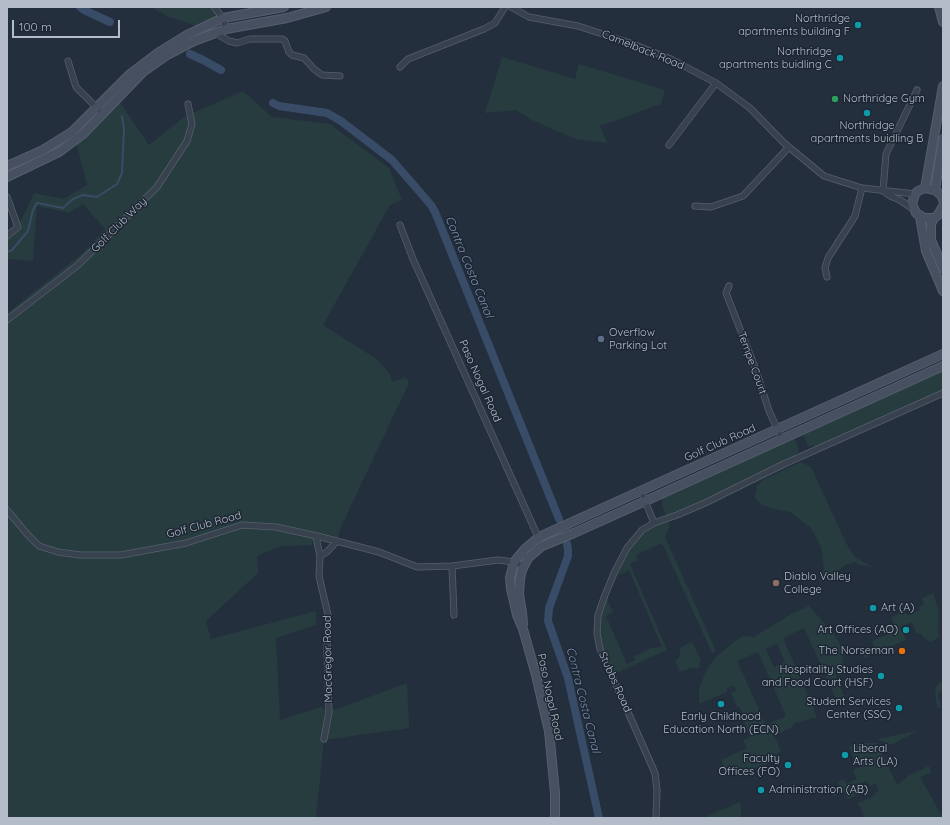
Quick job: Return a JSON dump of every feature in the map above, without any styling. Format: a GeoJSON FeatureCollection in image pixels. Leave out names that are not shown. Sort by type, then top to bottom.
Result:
{"type":"FeatureCollection","features":[{"type":"Feature","properties":{"kind":"street"},"geometry":{"type":"LineString","coordinates":[[214,7],[222,18],[226,29]]}},
{"type":"Feature","properties":{"kind":"street"},"geometry":{"type":"LineString","coordinates":[[7,166],[43,150],[72,132],[129,75],[158,53],[187,35],[222,18],[284,7]]}},
{"type":"Feature","properties":{"kind":"street"},"geometry":{"type":"LineString","coordinates":[[7,177],[59,152],[83,134],[143,72],[167,55],[194,41],[226,29],[287,18],[326,7]]}},
{"type":"Feature","properties":{"kind":"street"},"geometry":{"type":"LineString","coordinates":[[400,67],[408,59],[484,29],[495,23],[505,7]]}},
{"type":"Feature","properties":{"kind":"street","name":"Camelback Road"},"geometry":{"type":"LineString","coordinates":[[511,7],[529,17],[578,26],[630,43],[671,59],[716,83],[750,108],[789,147],[824,176],[862,188],[915,194]]}},
{"type":"Feature","properties":{"kind":"street"},"geometry":{"type":"LineString","coordinates":[[939,7],[943,22]]}},
{"type":"Feature","properties":{"kind":"street"},"geometry":{"type":"LineString","coordinates":[[215,33],[229,41],[237,43],[250,39],[282,39],[285,41],[289,52],[292,55],[304,58],[322,75],[340,76]]}},
{"type":"Feature","properties":{"kind":"street"},"geometry":{"type":"LineString","coordinates":[[68,61],[76,87],[97,107],[103,115]]}},
{"type":"Feature","properties":{"kind":"street"},"geometry":{"type":"LineString","coordinates":[[669,146],[716,83]]}},
{"type":"Feature","properties":{"kind":"street"},"geometry":{"type":"LineString","coordinates":[[925,188],[943,86]]}},
{"type":"Feature","properties":{"kind":"street"},"geometry":{"type":"LineString","coordinates":[[883,191],[886,154],[917,90]]}},
{"type":"Feature","properties":{"kind":"street","name":"Golf Club Way"},"geometry":{"type":"LineString","coordinates":[[7,320],[78,266],[157,187],[187,141],[192,124],[188,104]]}},
{"type":"Feature","properties":{"kind":"street"},"geometry":{"type":"LineString","coordinates":[[935,190],[943,139]]}},
{"type":"Feature","properties":{"kind":"street"},"geometry":{"type":"LineString","coordinates":[[695,206],[711,208],[743,196],[789,147]]}},
{"type":"Feature","properties":{"kind":"street"},"geometry":{"type":"LineString","coordinates":[[826,277],[825,268],[828,258],[855,216],[862,188]]}},
{"type":"Feature","properties":{"kind":"street"},"geometry":{"type":"LineString","coordinates":[[934,218],[924,218],[913,209],[912,204],[915,194],[925,188],[935,190],[942,196],[943,200]]}},
{"type":"Feature","properties":{"kind":"street","name":"Camelback Road"},"geometry":{"type":"LineString","coordinates":[[883,191],[913,209]]}},
{"type":"Feature","properties":{"kind":"street"},"geometry":{"type":"LineString","coordinates":[[7,197],[18,227],[7,236]]}},
{"type":"Feature","properties":{"kind":"street"},"geometry":{"type":"LineString","coordinates":[[943,206],[941,212],[934,218],[931,224],[931,240],[943,268]]}},
{"type":"Feature","properties":{"kind":"street"},"geometry":{"type":"LineString","coordinates":[[920,216],[926,251],[943,291]]}},
{"type":"Feature","properties":{"kind":"street","name":"Paso Nogal Road"},"geometry":{"type":"LineString","coordinates":[[400,225],[415,265],[542,546]]}},
{"type":"Feature","properties":{"kind":"street","name":"Tempe Court"},"geometry":{"type":"LineString","coordinates":[[729,286],[726,293],[756,370],[769,411],[782,439]]}},
{"type":"Feature","properties":{"kind":"street","name":"Golf Club Road"},"geometry":{"type":"LineString","coordinates":[[514,562],[525,549],[539,537],[943,354]]}},
{"type":"Feature","properties":{"kind":"street","name":"Golf Club Road"},"geometry":{"type":"LineString","coordinates":[[542,546],[574,533],[943,366]]}},
{"type":"Feature","properties":{"kind":"street"},"geometry":{"type":"LineString","coordinates":[[641,491],[654,522],[676,515],[705,503],[784,464],[943,393]]}},
{"type":"Feature","properties":{"kind":"street","name":"Golf Club Road"},"geometry":{"type":"LineString","coordinates":[[7,510],[39,546],[58,552],[80,555],[121,555],[186,543],[242,525],[276,527],[317,536],[379,552],[417,567],[452,566],[498,560],[514,562],[523,566]]}},
{"type":"Feature","properties":{"kind":"street","name":"Stubbs Road"},"geometry":{"type":"LineString","coordinates":[[654,522],[642,530],[627,548],[615,571],[598,615],[597,633],[600,649],[655,773],[657,790],[656,818]]}},
{"type":"Feature","properties":{"kind":"street","name":"MacGregor Road"},"geometry":{"type":"LineString","coordinates":[[317,536],[320,556],[319,576],[328,614],[327,652],[329,712],[324,740]]}},
{"type":"Feature","properties":{"kind":"street"},"geometry":{"type":"LineString","coordinates":[[320,556],[327,552],[337,541]]}},
{"type":"Feature","properties":{"kind":"street"},"geometry":{"type":"LineString","coordinates":[[523,566],[528,558],[542,546]]}},
{"type":"Feature","properties":{"kind":"street","name":"Paso Nogal Road"},"geometry":{"type":"LineString","coordinates":[[514,562],[510,578],[511,589],[517,615],[523,629],[536,675],[549,731],[555,793],[555,818]]}},
{"type":"Feature","properties":{"kind":"street"},"geometry":{"type":"LineString","coordinates":[[452,566],[454,615]]}},
{"type":"Feature","properties":{"kind":"street","name":"Paso Nogal Road"},"geometry":{"type":"LineString","coordinates":[[523,566],[519,594],[523,629]]}},
{"type":"Feature","properties":{"kind":"green space"},"geometry":{"type":"Polygon","coordinates":[[[151,7],[214,7],[223,18],[202,28],[167,16],[151,7]]]}},
{"type":"Feature","properties":{"kind":"green space"},"geometry":{"type":"Polygon","coordinates":[[[502,57],[575,79],[579,64],[665,90],[661,104],[600,126],[607,143],[575,139],[532,120],[516,110],[485,113],[502,57]]]}},
{"type":"Feature","properties":{"kind":"green space"},"geometry":{"type":"Polygon","coordinates":[[[243,91],[272,117],[330,124],[389,168],[402,200],[390,205],[323,325],[378,360],[390,374],[392,382],[406,377],[409,383],[340,529],[337,541],[317,536],[317,542],[312,541],[312,545],[281,546],[257,556],[258,573],[206,621],[211,639],[316,611],[316,625],[276,638],[280,720],[321,707],[329,712],[407,683],[409,728],[324,740],[316,818],[7,818],[7,313],[84,252],[105,229],[83,204],[69,213],[37,206],[33,261],[7,259],[7,236],[18,227],[34,193],[63,199],[87,185],[78,149],[73,142],[117,98],[149,145],[184,117],[243,91]]]}},
{"type":"Feature","properties":{"kind":"green space"},"geometry":{"type":"Polygon","coordinates":[[[943,366],[943,393],[828,445],[808,446],[801,430],[943,366]]]}},
{"type":"Feature","properties":{"kind":"green space"},"geometry":{"type":"Polygon","coordinates":[[[792,434],[799,449],[794,460],[667,519],[663,508],[661,494],[792,434]]]}},
{"type":"Feature","properties":{"kind":"green space"},"geometry":{"type":"Polygon","coordinates":[[[799,463],[803,463],[811,467],[847,545],[856,558],[873,567],[859,565],[855,562],[845,565],[829,578],[820,582],[824,568],[821,547],[811,528],[790,512],[762,505],[755,498],[757,486],[764,479],[799,463]]]}},
{"type":"Feature","properties":{"kind":"green space"},"geometry":{"type":"Polygon","coordinates":[[[667,519],[670,526],[665,537],[716,651],[712,653],[662,543],[636,555],[638,560],[630,564],[667,650],[612,675],[597,633],[605,595],[613,612],[606,616],[627,664],[635,660],[633,657],[651,648],[662,647],[629,570],[619,575],[615,571],[642,530],[667,519]]]}},
{"type":"Feature","properties":{"kind":"green space"},"geometry":{"type":"Polygon","coordinates":[[[933,593],[939,611],[938,635],[942,635],[931,642],[924,638],[921,634],[916,633],[912,622],[900,627],[906,640],[864,658],[863,655],[875,649],[872,641],[890,633],[888,626],[894,624],[891,617],[904,612],[908,615],[920,610],[919,607],[924,604],[922,598],[933,593]]]}},
{"type":"Feature","properties":{"kind":"green space"},"geometry":{"type":"Polygon","coordinates":[[[809,606],[834,634],[842,648],[843,666],[840,671],[835,674],[844,696],[837,701],[804,628],[783,638],[817,717],[795,723],[792,727],[774,736],[781,751],[778,753],[780,759],[759,767],[741,771],[732,771],[727,774],[721,760],[747,748],[743,740],[750,737],[746,729],[743,714],[739,706],[737,707],[731,693],[736,691],[734,685],[727,688],[727,692],[699,704],[699,688],[708,667],[717,656],[735,641],[744,636],[754,637],[791,614],[809,606]],[[777,644],[766,649],[774,667],[785,662],[777,644]],[[758,652],[737,661],[766,725],[786,716],[758,652]]]}},
{"type":"Feature","properties":{"kind":"green space"},"geometry":{"type":"Polygon","coordinates":[[[692,642],[701,660],[699,668],[691,668],[680,672],[675,661],[679,657],[681,647],[692,642]]]}},
{"type":"Feature","properties":{"kind":"green space"},"geometry":{"type":"Polygon","coordinates":[[[943,681],[943,687],[938,696],[941,707],[937,708],[935,692],[937,685],[943,681]]]}},
{"type":"Feature","properties":{"kind":"green space"},"geometry":{"type":"Polygon","coordinates":[[[917,731],[891,745],[877,739],[917,731]]]}},
{"type":"Feature","properties":{"kind":"green space"},"geometry":{"type":"Polygon","coordinates":[[[863,743],[877,743],[897,785],[908,776],[929,766],[931,772],[920,777],[943,818],[865,818],[858,803],[874,796],[873,794],[879,791],[876,783],[870,786],[867,781],[854,786],[858,795],[848,799],[844,792],[834,796],[830,790],[839,786],[838,782],[844,779],[846,784],[857,779],[853,770],[862,766],[859,759],[855,761],[849,747],[863,743]]]}},
{"type":"Feature","properties":{"kind":"green space"},"geometry":{"type":"Polygon","coordinates":[[[740,802],[741,818],[703,818],[740,802]]]}},
{"type":"Feature","properties":{"kind":"waterway","name":"Contra Costa Canal"},"geometry":{"type":"LineString","coordinates":[[80,7],[110,22]]}},
{"type":"Feature","properties":{"kind":"waterway","name":"Contra Costa Canal"},"geometry":{"type":"LineString","coordinates":[[190,54],[221,70]]}},
{"type":"Feature","properties":{"kind":"waterway","name":"Contra Costa Canal"},"geometry":{"type":"LineString","coordinates":[[273,103],[279,106],[327,113],[341,121],[392,160],[431,205],[559,519]]}},
{"type":"Feature","properties":{"kind":"waterway"},"geometry":{"type":"LineString","coordinates":[[7,252],[12,250],[28,231],[33,210],[37,203],[63,208],[73,199],[83,195],[97,197],[117,184],[122,173],[124,129],[122,116]]}},
{"type":"Feature","properties":{"kind":"waterway","name":"Contra Costa Canal"},"geometry":{"type":"LineString","coordinates":[[567,544],[568,556],[549,608],[548,621],[568,678],[599,818]]}},
{"type":"Feature","properties":{"kind":"place","name":"Northridge apartments building F"},"geometry":{"type":"Point","coordinates":[858,25]}},
{"type":"Feature","properties":{"kind":"place","name":"Northridge apartments buidling C"},"geometry":{"type":"Point","coordinates":[840,58]}},
{"type":"Feature","properties":{"kind":"place","name":"Northridge Gym"},"geometry":{"type":"Point","coordinates":[835,99]}},
{"type":"Feature","properties":{"kind":"place","name":"Northridge apartments buidling B"},"geometry":{"type":"Point","coordinates":[867,113]}},
{"type":"Feature","properties":{"kind":"place","name":"Overflow Parking Lot"},"geometry":{"type":"Point","coordinates":[601,339]}},
{"type":"Feature","properties":{"kind":"place","name":"Diablo Valley College"},"geometry":{"type":"Point","coordinates":[776,583]}},
{"type":"Feature","properties":{"kind":"place","name":"Art (A)"},"geometry":{"type":"Point","coordinates":[873,608]}},
{"type":"Feature","properties":{"kind":"place","name":"Art Offices (AO)"},"geometry":{"type":"Point","coordinates":[906,630]}},
{"type":"Feature","properties":{"kind":"place","name":"The Norseman"},"geometry":{"type":"Point","coordinates":[902,651]}},
{"type":"Feature","properties":{"kind":"place","name":"Hospitality Studies and Food Court (HSF)"},"geometry":{"type":"Point","coordinates":[881,676]}},
{"type":"Feature","properties":{"kind":"place","name":"Early Childhood Education North (ECN)"},"geometry":{"type":"Point","coordinates":[721,704]}},
{"type":"Feature","properties":{"kind":"place","name":"Student Services Center (SSC)"},"geometry":{"type":"Point","coordinates":[899,708]}},
{"type":"Feature","properties":{"kind":"place","name":"Liberal Arts (LA)"},"geometry":{"type":"Point","coordinates":[845,755]}},
{"type":"Feature","properties":{"kind":"place","name":"Faculty Offices (FO)"},"geometry":{"type":"Point","coordinates":[788,765]}},
{"type":"Feature","properties":{"kind":"place","name":"Administration (AB)"},"geometry":{"type":"Point","coordinates":[761,790]}}]}
